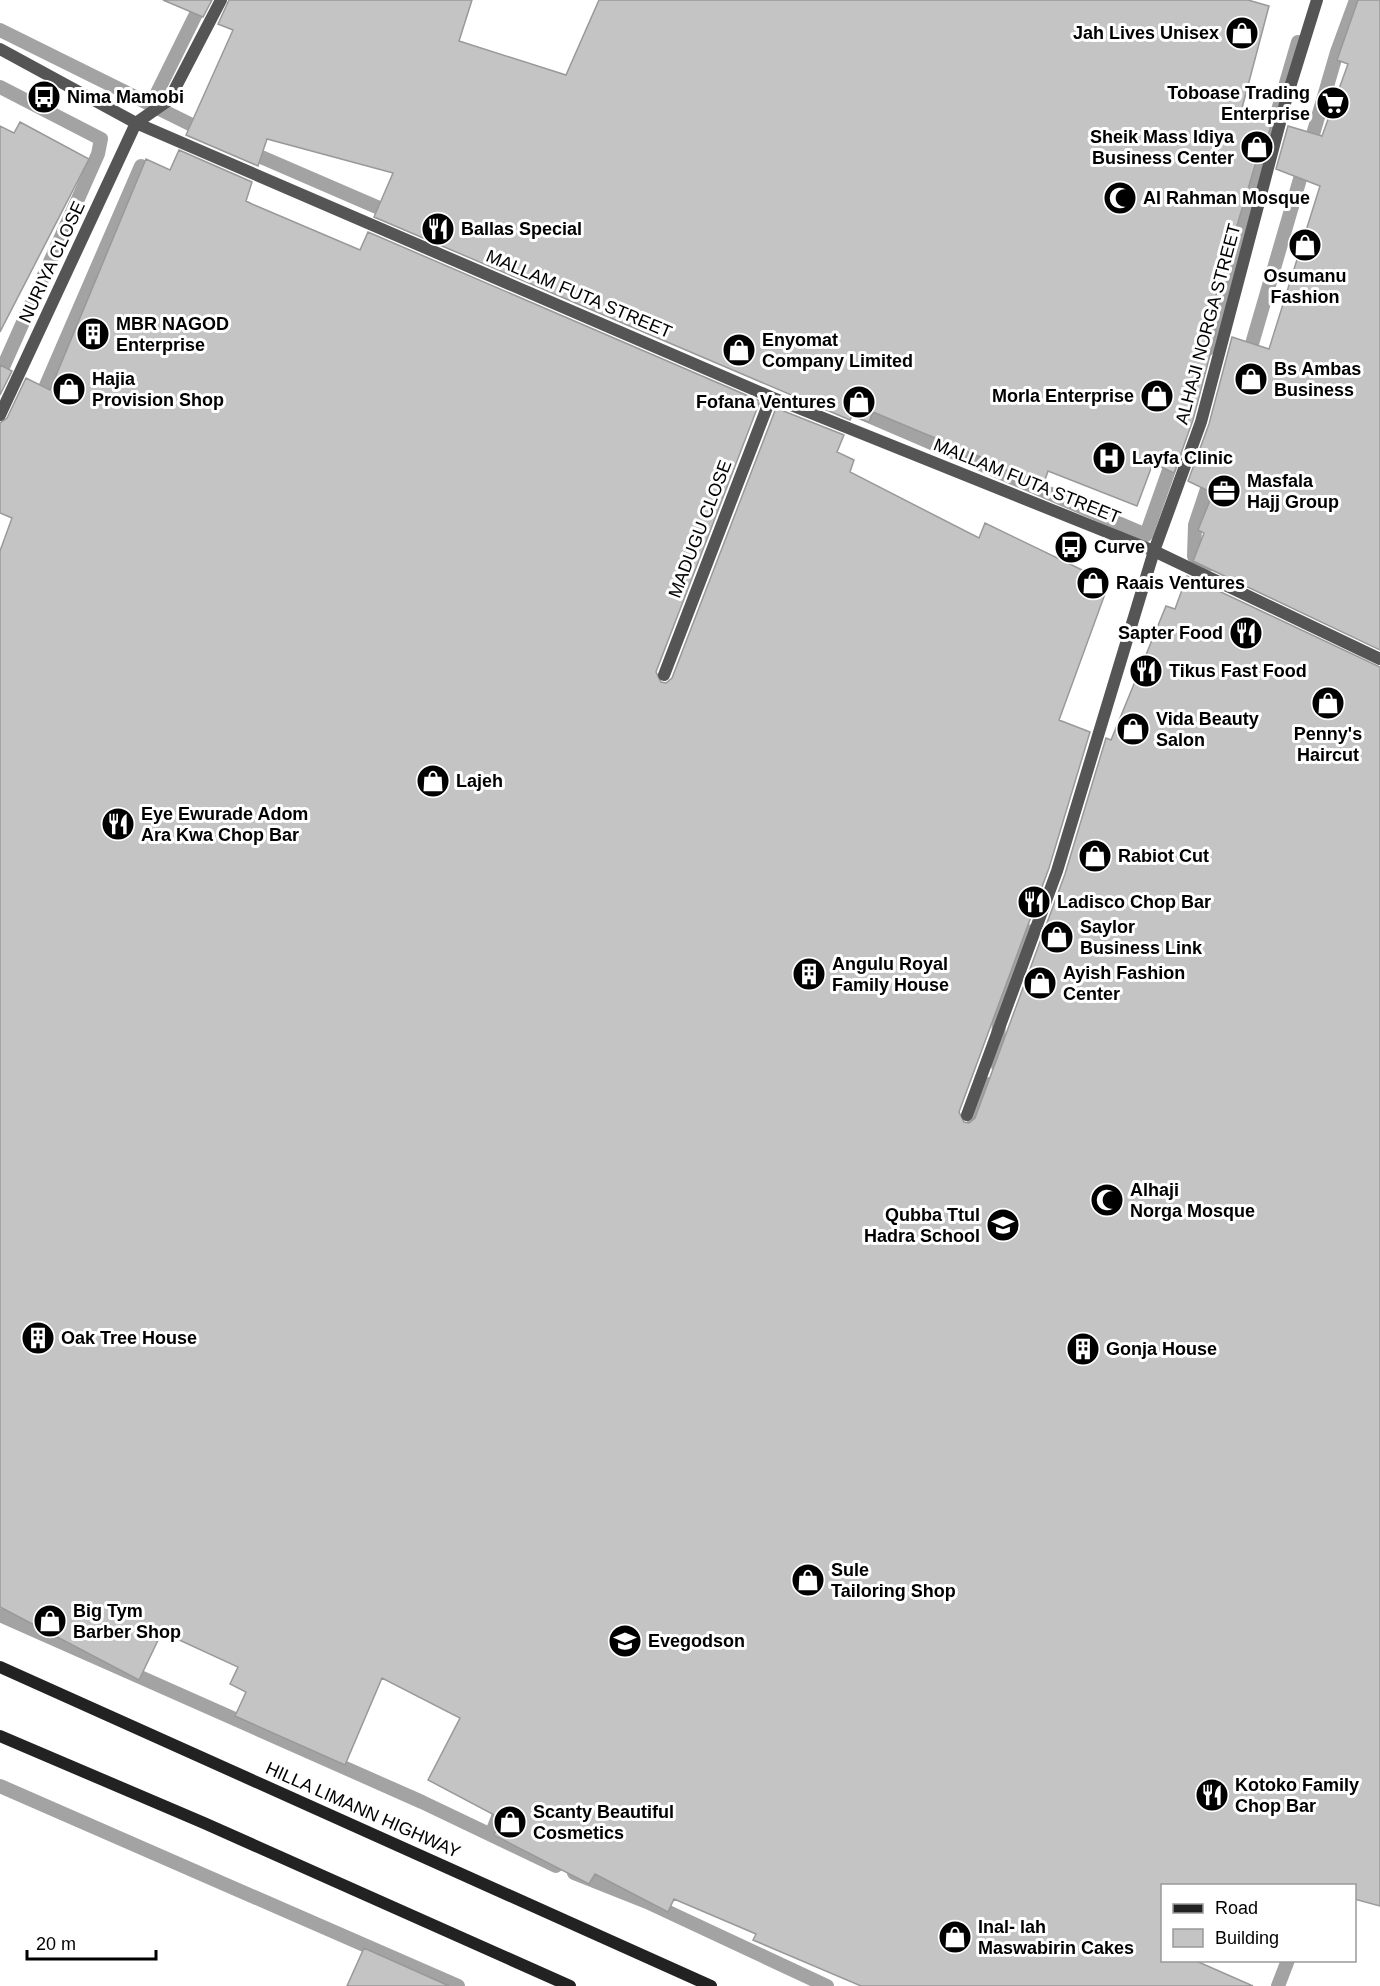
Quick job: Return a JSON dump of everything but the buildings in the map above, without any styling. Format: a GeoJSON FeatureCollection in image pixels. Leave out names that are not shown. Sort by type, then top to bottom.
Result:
{"type":"FeatureCollection","features":[{"type":"Feature","properties":{"kind":"main road","name":"HILLA LIMANN HIGHWAY"},"geometry":{"type":"LineString","coordinates":[[0,1667],[711,1986]]}},
{"type":"Feature","properties":{"kind":"main road"},"geometry":{"type":"LineString","coordinates":[[0,1736],[204,1823],[570,1986]]}},
{"type":"Feature","properties":{"kind":"street"},"geometry":{"type":"LineString","coordinates":[[136,123],[169,100],[221,0]]}},
{"type":"Feature","properties":{"kind":"street","name":"ALHAJI NORGA STREET"},"geometry":{"type":"LineString","coordinates":[[967,1115],[1057,871],[1154,550],[1201,422],[1286,100],[1317,0]]}},
{"type":"Feature","properties":{"kind":"street","name":"MALLAM FUTA STREET"},"geometry":{"type":"LineString","coordinates":[[0,49],[136,123],[771,397],[1154,550],[1380,659]]}},
{"type":"Feature","properties":{"kind":"street","name":"NURIYA CLOSE"},"geometry":{"type":"LineString","coordinates":[[0,415],[136,123]]}},
{"type":"Feature","properties":{"kind":"street","name":"MADUGU CLOSE"},"geometry":{"type":"LineString","coordinates":[[664,675],[771,397]]}},
{"type":"Feature","properties":{"kind":"waterway"},"geometry":{"type":"LineString","coordinates":[[151,105],[203,0]]}},
{"type":"Feature","properties":{"kind":"waterway"},"geometry":{"type":"LineString","coordinates":[[1247,361],[1337,52],[1356,0]]}},
{"type":"Feature","properties":{"kind":"waterway"},"geometry":{"type":"LineString","coordinates":[[0,30],[206,132]]}},
{"type":"Feature","properties":{"kind":"waterway"},"geometry":{"type":"LineString","coordinates":[[1208,349],[1298,42]]}},
{"type":"Feature","properties":{"kind":"waterway"},"geometry":{"type":"LineString","coordinates":[[0,87],[101,139],[98,154],[0,374]]}},
{"type":"Feature","properties":{"kind":"waterway"},"geometry":{"type":"LineString","coordinates":[[245,150],[393,214]]}},
{"type":"Feature","properties":{"kind":"waterway"},"geometry":{"type":"LineString","coordinates":[[38,404],[141,166]]}},
{"type":"Feature","properties":{"kind":"waterway"},"geometry":{"type":"LineString","coordinates":[[855,410],[1146,535],[1175,453]]}},
{"type":"Feature","properties":{"kind":"waterway"},"geometry":{"type":"LineString","coordinates":[[1211,564],[1194,556],[1195,525],[1212,474]]}},
{"type":"Feature","properties":{"kind":"waterway"},"geometry":{"type":"LineString","coordinates":[[998,1066],[999,1005],[1032,931]]}},
{"type":"Feature","properties":{"kind":"waterway"},"geometry":{"type":"LineString","coordinates":[[969,1136],[989,1084]]}},
{"type":"Feature","properties":{"kind":"waterway"},"geometry":{"type":"LineString","coordinates":[[0,1615],[422,1802],[556,1866]]}},
{"type":"Feature","properties":{"kind":"waterway"},"geometry":{"type":"LineString","coordinates":[[0,1786],[458,1986]]}},
{"type":"Feature","properties":{"kind":"waterway"},"geometry":{"type":"LineString","coordinates":[[491,1835],[500,1812],[501,1800]]}},
{"type":"Feature","properties":{"kind":"waterway"},"geometry":{"type":"LineString","coordinates":[[574,1873],[647,1902],[827,1986]]}},
{"type":"Feature","properties":{"kind":"waterway"},"geometry":{"type":"LineString","coordinates":[[1278,1986],[1287,1962]]}},
{"type":"Feature","properties":{"kind":"place","name":"Jah Lives Unisex"},"geometry":{"type":"Point","coordinates":[1242,33]}},
{"type":"Feature","properties":{"kind":"place","name":"Nima Mamobi"},"geometry":{"type":"Point","coordinates":[44,97]}},
{"type":"Feature","properties":{"kind":"place","name":"Toboase Trading Enterprise"},"geometry":{"type":"Point","coordinates":[1333,103]}},
{"type":"Feature","properties":{"kind":"place","name":"Sheik Mass Idiya Business Center"},"geometry":{"type":"Point","coordinates":[1257,147]}},
{"type":"Feature","properties":{"kind":"place","name":"Al Rahman Mosque"},"geometry":{"type":"Point","coordinates":[1120,198]}},
{"type":"Feature","properties":{"kind":"place","name":"Ballas Special"},"geometry":{"type":"Point","coordinates":[438,229]}},
{"type":"Feature","properties":{"kind":"place","name":"Osumanu Fashion"},"geometry":{"type":"Point","coordinates":[1305,245]}},
{"type":"Feature","properties":{"kind":"place","name":"MBR NAGOD Enterprise"},"geometry":{"type":"Point","coordinates":[93,334]}},
{"type":"Feature","properties":{"kind":"place","name":"Enyomat Company Limited"},"geometry":{"type":"Point","coordinates":[739,350]}},
{"type":"Feature","properties":{"kind":"place","name":"Bs Ambas Business"},"geometry":{"type":"Point","coordinates":[1251,379]}},
{"type":"Feature","properties":{"kind":"place","name":"Hajia Provision Shop"},"geometry":{"type":"Point","coordinates":[69,389]}},
{"type":"Feature","properties":{"kind":"place","name":"Morla Enterprise"},"geometry":{"type":"Point","coordinates":[1157,396]}},
{"type":"Feature","properties":{"kind":"place","name":"Fofana Ventures"},"geometry":{"type":"Point","coordinates":[859,402]}},
{"type":"Feature","properties":{"kind":"place","name":"Layfa Clinic"},"geometry":{"type":"Point","coordinates":[1109,458]}},
{"type":"Feature","properties":{"kind":"place","name":"Masfala Hajj Group"},"geometry":{"type":"Point","coordinates":[1224,491]}},
{"type":"Feature","properties":{"kind":"place","name":"Curve"},"geometry":{"type":"Point","coordinates":[1071,547]}},
{"type":"Feature","properties":{"kind":"place","name":"Raais Ventures"},"geometry":{"type":"Point","coordinates":[1093,583]}},
{"type":"Feature","properties":{"kind":"place","name":"Sapter Food"},"geometry":{"type":"Point","coordinates":[1246,633]}},
{"type":"Feature","properties":{"kind":"place","name":"Tikus Fast Food"},"geometry":{"type":"Point","coordinates":[1146,671]}},
{"type":"Feature","properties":{"kind":"place","name":"Penny's Haircut"},"geometry":{"type":"Point","coordinates":[1328,703]}},
{"type":"Feature","properties":{"kind":"place","name":"Vida Beauty Salon"},"geometry":{"type":"Point","coordinates":[1133,729]}},
{"type":"Feature","properties":{"kind":"place","name":"Lajeh"},"geometry":{"type":"Point","coordinates":[433,781]}},
{"type":"Feature","properties":{"kind":"place","name":"Eye Ewurade Adom Ara Kwa Chop Bar"},"geometry":{"type":"Point","coordinates":[118,824]}},
{"type":"Feature","properties":{"kind":"place","name":"Rabiot Cut"},"geometry":{"type":"Point","coordinates":[1095,856]}},
{"type":"Feature","properties":{"kind":"place","name":"Ladisco Chop Bar"},"geometry":{"type":"Point","coordinates":[1034,902]}},
{"type":"Feature","properties":{"kind":"place","name":"Saylor Business Link"},"geometry":{"type":"Point","coordinates":[1057,937]}},
{"type":"Feature","properties":{"kind":"place","name":"Angulu Royal Family House"},"geometry":{"type":"Point","coordinates":[809,974]}},
{"type":"Feature","properties":{"kind":"place","name":"Ayish Fashion Center"},"geometry":{"type":"Point","coordinates":[1040,983]}},
{"type":"Feature","properties":{"kind":"place","name":"Alhaji Norga Mosque"},"geometry":{"type":"Point","coordinates":[1107,1200]}},
{"type":"Feature","properties":{"kind":"place","name":"Qubba Ttul Hadra School"},"geometry":{"type":"Point","coordinates":[1003,1225]}},
{"type":"Feature","properties":{"kind":"place","name":"Oak Tree House"},"geometry":{"type":"Point","coordinates":[38,1338]}},
{"type":"Feature","properties":{"kind":"place","name":"Gonja House"},"geometry":{"type":"Point","coordinates":[1083,1349]}},
{"type":"Feature","properties":{"kind":"place","name":"Sule Tailoring Shop"},"geometry":{"type":"Point","coordinates":[808,1580]}},
{"type":"Feature","properties":{"kind":"place","name":"Big Tym Barber Shop"},"geometry":{"type":"Point","coordinates":[50,1621]}},
{"type":"Feature","properties":{"kind":"place","name":"Evegodson"},"geometry":{"type":"Point","coordinates":[625,1641]}},
{"type":"Feature","properties":{"kind":"place","name":"Kotoko Family Chop Bar"},"geometry":{"type":"Point","coordinates":[1212,1795]}},
{"type":"Feature","properties":{"kind":"place","name":"Scanty Beautiful Cosmetics"},"geometry":{"type":"Point","coordinates":[510,1822]}},
{"type":"Feature","properties":{"kind":"place","name":"Inal- lah Maswabirin Cakes"},"geometry":{"type":"Point","coordinates":[955,1937]}}]}
